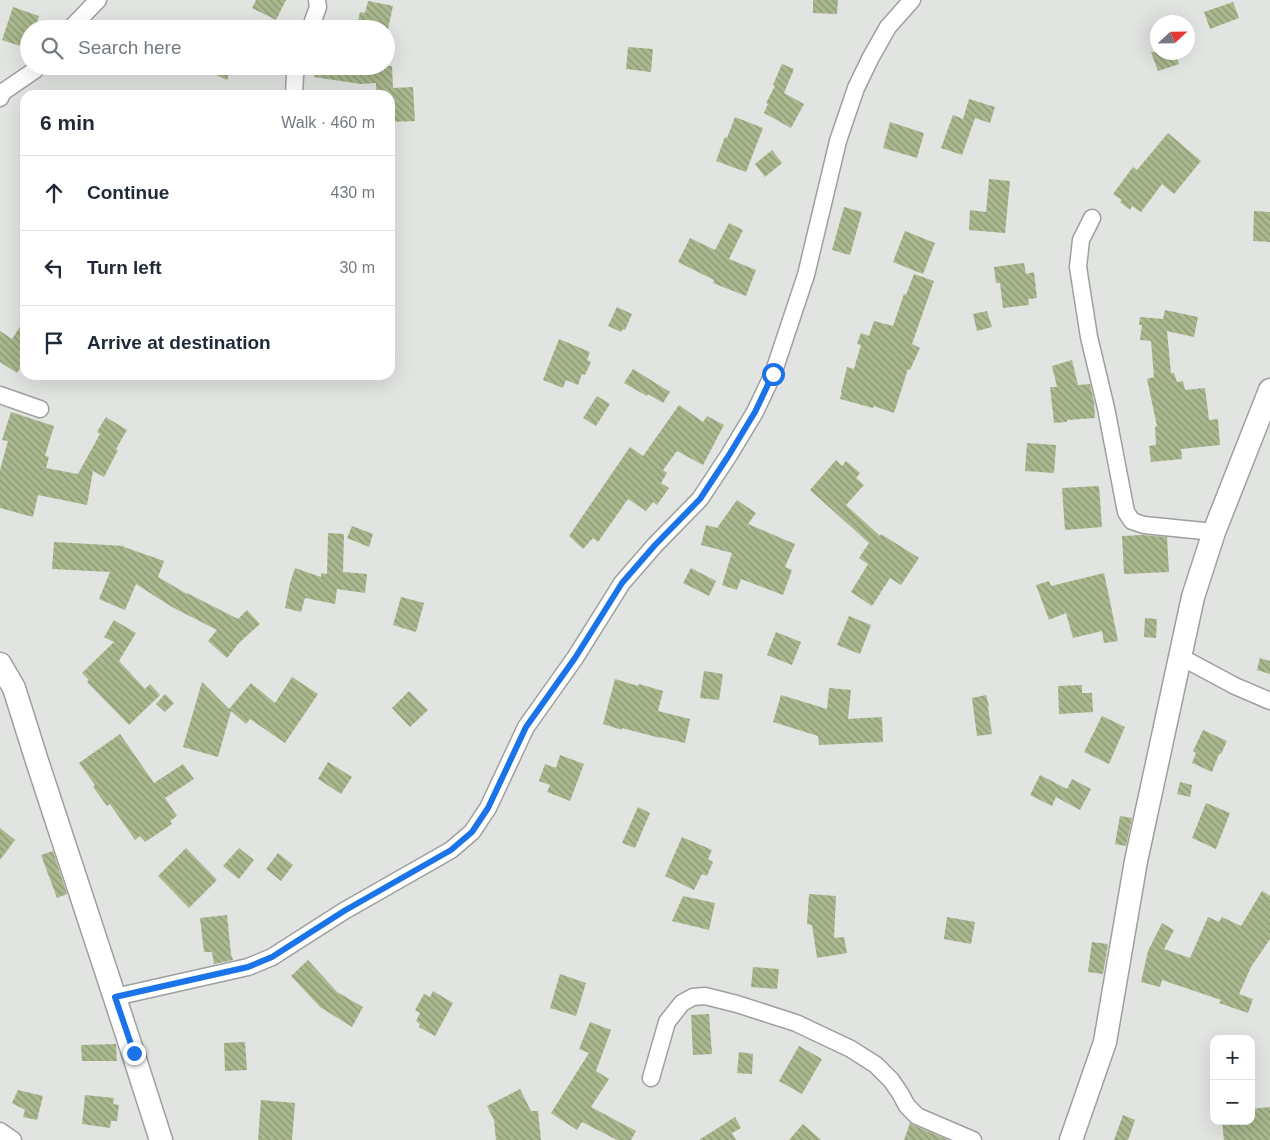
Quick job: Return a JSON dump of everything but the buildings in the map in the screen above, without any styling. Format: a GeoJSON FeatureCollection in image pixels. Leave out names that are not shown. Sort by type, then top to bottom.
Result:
{"type":"FeatureCollection","features":[{"type":"Feature","properties":{"kind":"main road"},"geometry":{"type":"LineString","coordinates":[[1071,1140],[1105,1042],[1136,861],[1193,597],[1214,532],[1270,390]]}},
{"type":"Feature","properties":{"kind":"main road"},"geometry":{"type":"LineString","coordinates":[[0,664],[14,688],[161,1140]]}},
{"type":"Feature","properties":{"kind":"street"},"geometry":{"type":"LineString","coordinates":[[79,20],[98,0]]}},
{"type":"Feature","properties":{"kind":"street"},"geometry":{"type":"LineString","coordinates":[[313,20],[318,7],[317,0]]}},
{"type":"Feature","properties":{"kind":"street"},"geometry":{"type":"LineString","coordinates":[[115,997],[248,967],[272,957],[344,911],[451,850],[472,832],[488,808],[526,727],[575,658],[622,583],[655,545],[700,499],[755,412],[773,374],[806,276],[838,141],[856,88],[888,27],[912,0]]}},
{"type":"Feature","properties":{"kind":"street"},"geometry":{"type":"LineString","coordinates":[[0,98],[3,92],[28,75]]}},
{"type":"Feature","properties":{"kind":"street"},"geometry":{"type":"LineString","coordinates":[[294,90],[295,75]]}},
{"type":"Feature","properties":{"kind":"street"},"geometry":{"type":"LineString","coordinates":[[1092,218],[1081,240],[1078,267],[1089,338],[1106,408],[1126,512],[1132,521],[1144,525],[1214,532]]}},
{"type":"Feature","properties":{"kind":"street"},"geometry":{"type":"LineString","coordinates":[[0,395],[40,409]]}},
{"type":"Feature","properties":{"kind":"street"},"geometry":{"type":"LineString","coordinates":[[1180,656],[1235,686],[1270,701]]}},
{"type":"Feature","properties":{"kind":"street"},"geometry":{"type":"LineString","coordinates":[[652,1078],[667,1022],[682,1003],[693,997],[705,996],[796,1023],[851,1049],[876,1065],[900,1093],[907,1106],[917,1116],[974,1140]]}},
{"type":"Feature","properties":{"kind":"street"},"geometry":{"type":"LineString","coordinates":[[0,1131],[13,1140]]}},
{"type":"Feature","properties":{"kind":"route"},"geometry":{"type":"LineString","coordinates":[[134,1053],[115,997],[248,967],[272,957],[344,911],[451,850],[472,832],[488,808],[526,727],[575,658],[622,583],[655,545],[700,499],[755,412],[773,374]]}}]}
